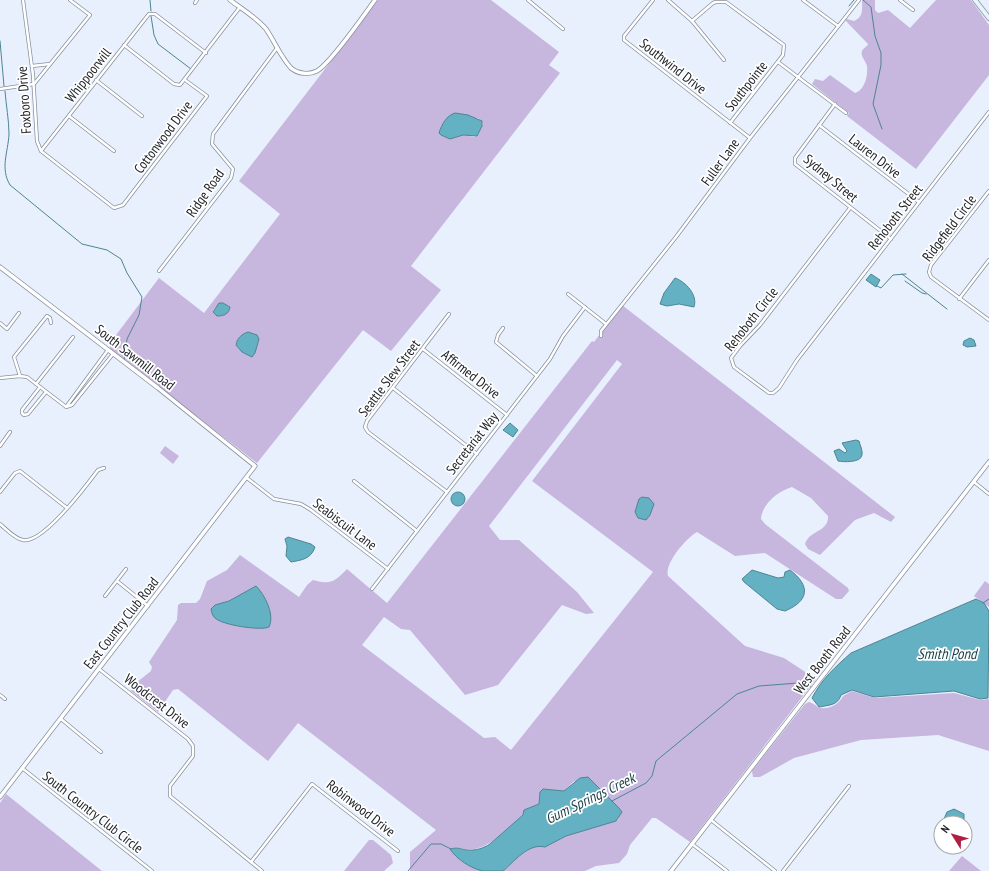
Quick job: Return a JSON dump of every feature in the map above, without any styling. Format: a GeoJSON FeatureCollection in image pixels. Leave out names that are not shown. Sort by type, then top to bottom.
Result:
{"type":"FeatureCollection","features":[{"type":"Feature","properties":{"kind":"main road"},"geometry":{"type":"LineString","coordinates":[[975,0],[989,18]]}},
{"type":"Feature","properties":{"kind":"street","name":"Foxboro Drive"},"geometry":{"type":"LineString","coordinates":[[23,0],[34,84],[37,141],[42,151],[112,206],[118,208]]}},
{"type":"Feature","properties":{"kind":"street"},"geometry":{"type":"LineString","coordinates":[[0,89],[34,84],[90,15],[70,0]]}},
{"type":"Feature","properties":{"kind":"street"},"geometry":{"type":"LineString","coordinates":[[230,0],[263,26],[277,48],[294,70],[307,74],[317,71],[328,62],[375,0]]}},
{"type":"Feature","properties":{"kind":"street"},"geometry":{"type":"LineString","coordinates":[[528,0],[563,29]]}},
{"type":"Feature","properties":{"kind":"street","name":"Southwind Drive"},"geometry":{"type":"LineString","coordinates":[[653,0],[624,36],[624,40],[750,138]]}},
{"type":"Feature","properties":{"kind":"street"},"geometry":{"type":"LineString","coordinates":[[668,0],[692,21],[724,60]]}},
{"type":"Feature","properties":{"kind":"street"},"geometry":{"type":"LineString","coordinates":[[803,0],[838,26]]}},
{"type":"Feature","properties":{"kind":"street","name":"Fuller Lane"},"geometry":{"type":"LineString","coordinates":[[601,336],[601,331],[606,324],[676,237],[750,138],[859,0]]}},
{"type":"Feature","properties":{"kind":"street"},"geometry":{"type":"LineString","coordinates":[[900,0],[913,10]]}},
{"type":"Feature","properties":{"kind":"street"},"geometry":{"type":"LineString","coordinates":[[692,21],[716,2],[726,2],[784,45],[783,55],[778,62],[846,113]]}},
{"type":"Feature","properties":{"kind":"street"},"geometry":{"type":"LineString","coordinates":[[124,45],[174,84],[180,85],[240,8]]}},
{"type":"Feature","properties":{"kind":"street","name":"Whippoorwill"},"geometry":{"type":"LineString","coordinates":[[42,151],[96,80],[151,13],[156,14],[206,53]]}},
{"type":"Feature","properties":{"kind":"street","name":"Ridge Road"},"geometry":{"type":"LineString","coordinates":[[159,271],[231,178],[233,169],[212,144],[213,134],[277,48]]}},
{"type":"Feature","properties":{"kind":"street","name":"Southpointe"},"geometry":{"type":"LineString","coordinates":[[730,123],[778,62]]}},
{"type":"Feature","properties":{"kind":"street"},"geometry":{"type":"LineString","coordinates":[[32,66],[50,64]]}},
{"type":"Feature","properties":{"kind":"street"},"geometry":{"type":"LineString","coordinates":[[96,80],[142,116]]}},
{"type":"Feature","properties":{"kind":"street","name":"Cottonwood Drive"},"geometry":{"type":"LineString","coordinates":[[118,208],[123,205],[207,96],[185,80]]}},
{"type":"Feature","properties":{"kind":"street","name":"Sydney Street"},"geometry":{"type":"LineString","coordinates":[[835,104],[795,158],[795,164],[891,239]]}},
{"type":"Feature","properties":{"kind":"street","name":"Rehoboth Street"},"geometry":{"type":"LineString","coordinates":[[816,335],[989,112]]}},
{"type":"Feature","properties":{"kind":"street"},"geometry":{"type":"LineString","coordinates":[[69,116],[114,151]]}},
{"type":"Feature","properties":{"kind":"street","name":"Lauren Drive"},"geometry":{"type":"LineString","coordinates":[[819,125],[919,202]]}},
{"type":"Feature","properties":{"kind":"street","name":"Ridgefield Circle"},"geometry":{"type":"LineString","coordinates":[[989,191],[929,268],[931,277],[989,320]]}},
{"type":"Feature","properties":{"kind":"street","name":"Rehoboth Circle"},"geometry":{"type":"LineString","coordinates":[[816,335],[779,388],[773,393],[766,391],[734,367],[731,361],[732,356],[760,325],[850,208]]}},
{"type":"Feature","properties":{"kind":"street"},"geometry":{"type":"LineString","coordinates":[[959,298],[989,260]]}},
{"type":"Feature","properties":{"kind":"street","name":"South Sawmill Road"},"geometry":{"type":"LineString","coordinates":[[1,269],[108,350],[255,466]]}},
{"type":"Feature","properties":{"kind":"street"},"geometry":{"type":"LineString","coordinates":[[568,294],[606,324]]}},
{"type":"Feature","properties":{"kind":"street","name":"Secretariat Way"},"geometry":{"type":"LineString","coordinates":[[372,589],[550,359],[563,336],[585,307]]}},
{"type":"Feature","properties":{"kind":"street"},"geometry":{"type":"LineString","coordinates":[[0,323],[7,329],[19,313]]}},
{"type":"Feature","properties":{"kind":"street","name":"Seattle Slew Street"},"geometry":{"type":"LineString","coordinates":[[447,492],[368,432],[365,427],[367,421],[450,314]]}},
{"type":"Feature","properties":{"kind":"street"},"geometry":{"type":"LineString","coordinates":[[20,376],[14,357],[46,316],[50,318],[51,323]]}},
{"type":"Feature","properties":{"kind":"street"},"geometry":{"type":"LineString","coordinates":[[503,328],[498,335],[496,342],[537,376]]}},
{"type":"Feature","properties":{"kind":"street"},"geometry":{"type":"LineString","coordinates":[[36,384],[72,337]]}},
{"type":"Feature","properties":{"kind":"street","name":"Affirmed Drive"},"geometry":{"type":"LineString","coordinates":[[422,349],[507,415]]}},
{"type":"Feature","properties":{"kind":"street"},"geometry":{"type":"LineString","coordinates":[[66,406],[108,350]]}},
{"type":"Feature","properties":{"kind":"street"},"geometry":{"type":"LineString","coordinates":[[0,378],[20,376],[27,377],[66,406],[72,405],[113,354]]}},
{"type":"Feature","properties":{"kind":"street"},"geometry":{"type":"LineString","coordinates":[[40,387],[22,410],[22,413],[28,414],[46,392]]}},
{"type":"Feature","properties":{"kind":"street"},"geometry":{"type":"LineString","coordinates":[[393,388],[477,454]]}},
{"type":"Feature","properties":{"kind":"street"},"geometry":{"type":"LineString","coordinates":[[0,446],[10,432]]}},
{"type":"Feature","properties":{"kind":"street","name":"West Booth Road"},"geometry":{"type":"LineString","coordinates":[[671,871],[989,462]]}},
{"type":"Feature","properties":{"kind":"street","name":"East Country Club Road"},"geometry":{"type":"LineString","coordinates":[[0,797],[2,792],[61,719],[255,466]]}},
{"type":"Feature","properties":{"kind":"street"},"geometry":{"type":"LineString","coordinates":[[0,524],[18,539],[30,540],[54,524],[98,470],[104,468]]}},
{"type":"Feature","properties":{"kind":"street"},"geometry":{"type":"LineString","coordinates":[[0,492],[15,473],[20,471],[67,508]]}},
{"type":"Feature","properties":{"kind":"street","name":"Seabiscuit Lane"},"geometry":{"type":"LineString","coordinates":[[247,478],[274,498],[301,504],[311,510],[388,569]]}},
{"type":"Feature","properties":{"kind":"street"},"geometry":{"type":"LineString","coordinates":[[354,481],[417,530]]}},
{"type":"Feature","properties":{"kind":"street"},"geometry":{"type":"LineString","coordinates":[[974,482],[989,494]]}},
{"type":"Feature","properties":{"kind":"street"},"geometry":{"type":"LineString","coordinates":[[105,596],[126,569]]}},
{"type":"Feature","properties":{"kind":"street"},"geometry":{"type":"LineString","coordinates":[[117,581],[148,606]]}},
{"type":"Feature","properties":{"kind":"street","name":"Woodcrest Drive"},"geometry":{"type":"LineString","coordinates":[[99,669],[188,739],[193,746],[193,756],[170,786],[170,796],[262,871]]}},
{"type":"Feature","properties":{"kind":"street"},"geometry":{"type":"LineString","coordinates":[[0,696],[5,699]]}},
{"type":"Feature","properties":{"kind":"street"},"geometry":{"type":"LineString","coordinates":[[61,719],[101,752]]}},
{"type":"Feature","properties":{"kind":"street","name":"South Country Club Circle"},"geometry":{"type":"LineString","coordinates":[[22,768],[152,871]]}},
{"type":"Feature","properties":{"kind":"street","name":"Robinwood Drive"},"geometry":{"type":"LineString","coordinates":[[251,862],[312,784],[398,850]]}},
{"type":"Feature","properties":{"kind":"street"},"geometry":{"type":"LineString","coordinates":[[783,871],[849,786]]}},
{"type":"Feature","properties":{"kind":"street"},"geometry":{"type":"LineString","coordinates":[[711,820],[775,871]]}},
{"type":"Feature","properties":{"kind":"street"},"geometry":{"type":"LineString","coordinates":[[692,844],[727,871]]}},
{"type":"Feature","properties":{"kind":"shaded area"},"geometry":{"type":"Polygon","coordinates":[[[378,0],[491,0],[559,52],[549,65],[560,73],[411,266],[441,290],[391,351],[363,330],[257,463],[110,349],[110,343],[159,278],[204,313],[280,214],[239,181],[378,0]],[[478,118],[444,122],[439,133],[450,139],[463,135],[475,137],[483,123],[478,118]],[[223,303],[214,309],[213,312],[220,316],[226,314],[229,306],[223,303]]]}},
{"type":"Feature","properties":{"kind":"shaded area"},"geometry":{"type":"Polygon","coordinates":[[[862,0],[875,0],[875,10],[878,13],[888,10],[910,28],[936,0],[971,0],[989,25],[989,75],[916,169],[847,116],[849,113],[812,84],[815,79],[823,81],[830,75],[855,93],[863,86],[867,74],[867,66],[862,57],[862,53],[868,44],[845,20],[847,19],[854,21],[861,15],[862,0]]]}},
{"type":"Feature","properties":{"kind":"shaded area"},"geometry":{"type":"Polygon","coordinates":[[[622,305],[895,517],[891,522],[874,513],[855,520],[820,555],[808,549],[805,544],[810,536],[825,525],[828,516],[811,498],[792,487],[776,495],[764,508],[761,519],[765,524],[848,588],[849,591],[842,599],[836,599],[765,553],[735,556],[697,532],[682,545],[673,558],[669,565],[668,576],[745,646],[784,658],[816,679],[690,842],[656,818],[652,818],[630,845],[627,854],[619,863],[596,866],[585,871],[503,871],[527,850],[539,846],[545,847],[566,836],[619,819],[574,781],[564,791],[543,789],[540,792],[539,804],[524,810],[523,815],[489,844],[475,849],[451,849],[460,860],[483,871],[410,871],[410,852],[436,830],[298,723],[268,761],[178,689],[173,690],[158,712],[131,691],[131,687],[151,671],[152,667],[149,662],[177,620],[178,605],[181,603],[196,603],[200,599],[207,581],[227,570],[240,555],[299,597],[307,585],[313,580],[324,582],[332,581],[339,577],[347,569],[387,603],[592,341],[594,342],[622,305]],[[617,360],[489,526],[500,540],[519,540],[577,592],[594,613],[586,614],[562,605],[498,685],[465,695],[410,630],[401,629],[384,617],[362,645],[484,738],[495,737],[511,750],[653,572],[532,481],[622,364],[617,360]]]}},
{"type":"Feature","properties":{"kind":"shaded area"},"geometry":{"type":"Polygon","coordinates":[[[165,446],[179,456],[173,464],[160,453],[165,446]]]}},
{"type":"Feature","properties":{"kind":"shaded area"},"geometry":{"type":"Polygon","coordinates":[[[985,581],[989,584],[989,607],[974,596],[985,581]]]}},
{"type":"Feature","properties":{"kind":"shaded area"},"geometry":{"type":"Polygon","coordinates":[[[852,691],[875,698],[954,693],[980,700],[989,699],[989,751],[938,735],[861,740],[794,758],[760,777],[753,777],[752,771],[805,704],[809,702],[822,708],[833,706],[839,702],[843,696],[852,691]]]}},
{"type":"Feature","properties":{"kind":"shaded area"},"geometry":{"type":"Polygon","coordinates":[[[6,794],[102,871],[0,871],[0,803],[6,794]]]}},
{"type":"Feature","properties":{"kind":"shaded area"},"geometry":{"type":"Polygon","coordinates":[[[369,840],[373,840],[391,855],[393,863],[384,871],[344,871],[369,840]]]}},
{"type":"Feature","properties":{"kind":"shaded area"},"geometry":{"type":"Polygon","coordinates":[[[962,856],[981,871],[949,871],[962,856]]]}},
{"type":"Feature","properties":{"kind":"water"},"geometry":{"type":"Polygon","coordinates":[[[455,113],[468,115],[482,121],[482,126],[477,136],[463,135],[450,139],[439,133],[449,116],[455,113]]]}},
{"type":"Feature","properties":{"kind":"water"},"geometry":{"type":"Polygon","coordinates":[[[871,274],[880,280],[876,287],[866,280],[871,274]]]}},
{"type":"Feature","properties":{"kind":"water"},"geometry":{"type":"Polygon","coordinates":[[[675,278],[687,286],[693,294],[695,302],[694,307],[679,304],[667,306],[660,304],[664,293],[675,278]]]}},
{"type":"Feature","properties":{"kind":"water"},"geometry":{"type":"Polygon","coordinates":[[[219,303],[223,303],[230,307],[229,311],[222,316],[217,316],[213,312],[219,303]]]}},
{"type":"Feature","properties":{"kind":"water"},"geometry":{"type":"Polygon","coordinates":[[[248,332],[257,335],[259,339],[255,353],[252,357],[242,352],[236,345],[237,340],[248,332]]]}},
{"type":"Feature","properties":{"kind":"water"},"geometry":{"type":"Polygon","coordinates":[[[970,338],[974,340],[976,346],[967,347],[963,345],[964,341],[970,338]]]}},
{"type":"Feature","properties":{"kind":"water"},"geometry":{"type":"Polygon","coordinates":[[[510,423],[518,430],[513,437],[503,430],[510,423]]]}},
{"type":"Feature","properties":{"kind":"water"},"geometry":{"type":"Polygon","coordinates":[[[856,440],[859,441],[861,448],[861,458],[855,461],[838,461],[834,451],[839,449],[845,453],[847,451],[842,443],[856,440]]]}},
{"type":"Feature","properties":{"kind":"water"},"geometry":{"type":"Polygon","coordinates":[[[458,492],[463,494],[465,499],[463,504],[458,506],[453,504],[451,499],[453,494],[458,492]]]}},
{"type":"Feature","properties":{"kind":"water"},"geometry":{"type":"Polygon","coordinates":[[[642,497],[649,498],[654,504],[650,515],[646,520],[638,518],[635,512],[639,499],[642,497]]]}},
{"type":"Feature","properties":{"kind":"water"},"geometry":{"type":"Polygon","coordinates":[[[288,537],[311,544],[315,547],[311,554],[306,558],[291,562],[286,556],[287,546],[285,539],[288,537]]]}},
{"type":"Feature","properties":{"kind":"water"},"geometry":{"type":"Polygon","coordinates":[[[752,570],[778,578],[784,577],[785,572],[790,570],[797,576],[804,587],[803,598],[799,603],[785,611],[777,609],[742,579],[752,570]]]}},
{"type":"Feature","properties":{"kind":"water"},"geometry":{"type":"Polygon","coordinates":[[[256,586],[266,600],[270,611],[271,622],[269,627],[250,628],[233,625],[219,621],[213,616],[211,609],[215,605],[229,601],[256,586]]]}},
{"type":"Feature","properties":{"kind":"water","name":"Smith Pond"},"geometry":{"type":"Polygon","coordinates":[[[976,599],[984,603],[989,611],[988,698],[980,699],[954,691],[874,697],[852,690],[841,695],[836,703],[819,707],[812,698],[824,679],[851,653],[976,599]]]}},
{"type":"Feature","properties":{"kind":"water"},"geometry":{"type":"Polygon","coordinates":[[[588,777],[622,812],[616,821],[566,836],[545,847],[539,846],[527,850],[503,871],[483,871],[474,868],[460,860],[450,849],[457,848],[473,850],[490,844],[523,815],[524,810],[539,804],[540,792],[543,789],[564,791],[580,778],[588,777]]]}},
{"type":"Feature","properties":{"kind":"water"},"geometry":{"type":"Polygon","coordinates":[[[954,809],[964,815],[946,815],[947,812],[954,809]]]}},
{"type":"Feature","properties":{"kind":"waterway"},"geometry":{"type":"LineString","coordinates":[[150,0],[151,11]]}},
{"type":"Feature","properties":{"kind":"waterway"},"geometry":{"type":"LineString","coordinates":[[849,6],[854,0]]}},
{"type":"Feature","properties":{"kind":"waterway"},"geometry":{"type":"LineString","coordinates":[[863,0],[871,7],[875,36],[881,53],[881,65],[873,104],[882,129]]}},
{"type":"Feature","properties":{"kind":"waterway"},"geometry":{"type":"LineString","coordinates":[[151,16],[154,35],[158,44],[191,69]]}},
{"type":"Feature","properties":{"kind":"waterway"},"geometry":{"type":"LineString","coordinates":[[0,41],[4,86]]}},
{"type":"Feature","properties":{"kind":"waterway"},"geometry":{"type":"LineString","coordinates":[[5,91],[9,123],[5,173],[10,185],[82,244],[107,250],[121,259],[127,273],[142,297],[139,315],[127,339],[124,360]]}},
{"type":"Feature","properties":{"kind":"waterway"},"geometry":{"type":"LineString","coordinates":[[902,274],[947,309]]}},
{"type":"Feature","properties":{"kind":"waterway"},"geometry":{"type":"LineString","coordinates":[[877,286],[881,288],[893,275],[906,274]]}},
{"type":"Feature","properties":{"kind":"waterway"},"geometry":{"type":"LineString","coordinates":[[905,281],[922,293],[926,294]]}},
{"type":"Feature","properties":{"kind":"waterway","name":"Gum Springs Creek"},"geometry":{"type":"LineString","coordinates":[[983,603],[989,599]]}},
{"type":"Feature","properties":{"kind":"waterway","name":"Gum Springs Creek"},"geometry":{"type":"LineString","coordinates":[[612,801],[646,783],[652,776],[656,761],[737,694],[759,686],[798,683],[811,687]]}},
{"type":"Feature","properties":{"kind":"waterway","name":"Gum Springs Creek"},"geometry":{"type":"LineString","coordinates":[[408,871],[431,844],[441,844],[451,849]]}}]}
